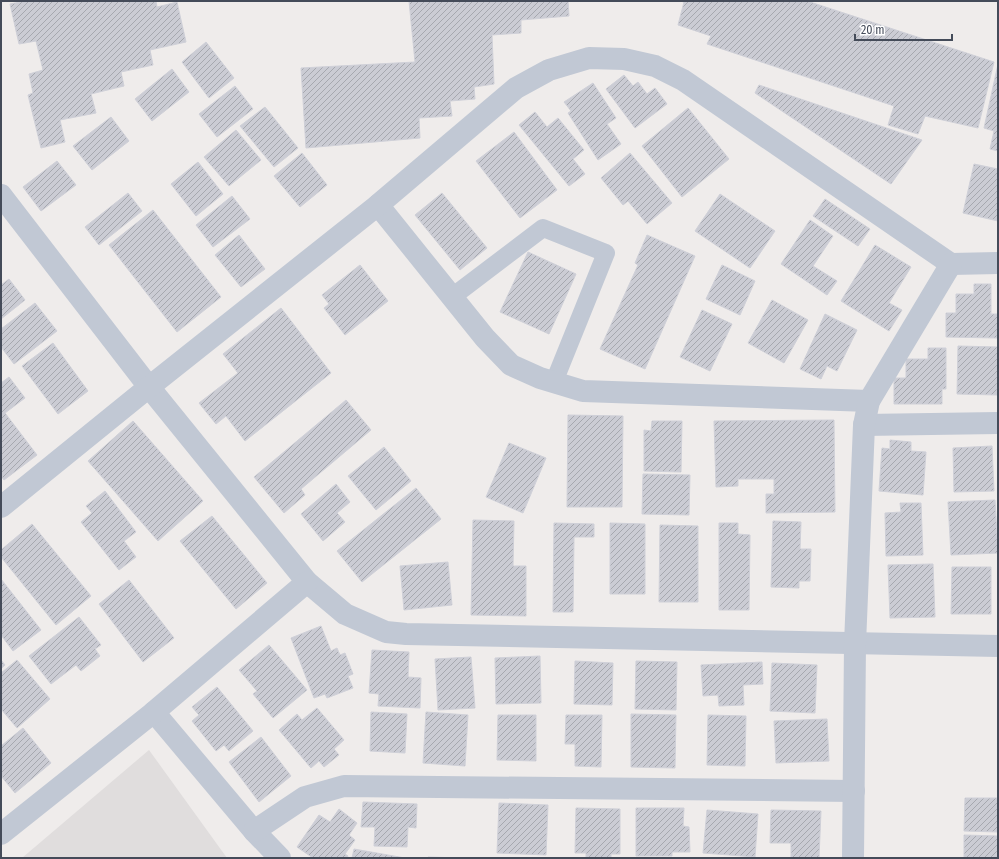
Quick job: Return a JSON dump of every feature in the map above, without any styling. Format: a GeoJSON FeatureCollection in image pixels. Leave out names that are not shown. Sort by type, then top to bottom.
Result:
{"type":"FeatureCollection","features":[{"type":"Feature","properties":{"kind":"street"},"geometry":{"type":"LineString","coordinates":[[1,508],[149,387],[378,205],[516,88],[549,70],[589,58],[624,59],[656,66],[684,80],[951,264],[998,263]]}},
{"type":"Feature","properties":{"kind":"street"},"geometry":{"type":"LineString","coordinates":[[1,195],[149,387],[307,582],[345,614],[386,632],[406,634],[998,646]]}},
{"type":"Feature","properties":{"kind":"street"},"geometry":{"type":"LineString","coordinates":[[378,205],[485,338],[510,364],[540,378],[583,391],[869,401]]}},
{"type":"Feature","properties":{"kind":"street"},"geometry":{"type":"LineString","coordinates":[[852,858],[855,644],[864,425],[869,401],[951,264]]}},
{"type":"Feature","properties":{"kind":"street"},"geometry":{"type":"LineString","coordinates":[[864,425],[998,422]]}},
{"type":"Feature","properties":{"kind":"street"},"geometry":{"type":"LineString","coordinates":[[1,834],[154,712],[307,582]]}},
{"type":"Feature","properties":{"kind":"street"},"geometry":{"type":"LineString","coordinates":[[154,712],[254,832],[280,858]]}},
{"type":"Feature","properties":{"kind":"street"},"geometry":{"type":"LineString","coordinates":[[254,832],[305,797],[344,786],[854,790]]}},
{"type":"Feature","properties":{"kind":"lane"},"geometry":{"type":"LineString","coordinates":[[452,297],[542,228],[606,253],[554,382]]}},
{"type":"Feature","properties":{"kind":"shaded area"},"geometry":{"type":"Polygon","coordinates":[[[149,750],[227,858],[22,858],[149,750]]]}},
{"type":"Feature","properties":{"kind":"building"},"geometry":{"type":"Polygon","coordinates":[[[25,1],[156,1],[157,7],[177,2],[186,42],[150,50],[153,65],[121,72],[124,86],[91,94],[96,113],[60,120],[65,142],[41,148],[28,95],[33,93],[29,74],[43,70],[36,41],[19,44],[10,4],[25,1]]]}},
{"type":"Feature","properties":{"kind":"building"},"geometry":{"type":"Polygon","coordinates":[[[409,1],[568,1],[569,16],[521,20],[521,33],[492,35],[494,84],[474,87],[475,99],[450,101],[452,116],[419,118],[420,138],[306,148],[301,68],[415,62],[409,1]]]}},
{"type":"Feature","properties":{"kind":"building"},"geometry":{"type":"Polygon","coordinates":[[[680,1],[807,1],[994,62],[978,128],[925,116],[918,134],[888,125],[894,106],[707,44],[711,36],[678,25],[684,2],[680,1]]]}},
{"type":"Feature","properties":{"kind":"building"},"geometry":{"type":"Polygon","coordinates":[[[206,42],[234,78],[209,98],[182,62],[206,42]]]}},
{"type":"Feature","properties":{"kind":"building"},"geometry":{"type":"Polygon","coordinates":[[[998,64],[998,151],[990,149],[994,131],[984,128],[998,64]]]}},
{"type":"Feature","properties":{"kind":"building"},"geometry":{"type":"Polygon","coordinates":[[[172,69],[189,92],[152,121],[135,99],[172,69]]]}},
{"type":"Feature","properties":{"kind":"building"},"geometry":{"type":"Polygon","coordinates":[[[624,75],[633,86],[638,82],[647,94],[655,88],[667,104],[635,128],[606,89],[624,75]]]}},
{"type":"Feature","properties":{"kind":"building"},"geometry":{"type":"Polygon","coordinates":[[[593,83],[616,118],[607,124],[621,144],[598,160],[568,113],[571,111],[564,102],[593,83]]]}},
{"type":"Feature","properties":{"kind":"building"},"geometry":{"type":"Polygon","coordinates":[[[759,85],[922,140],[891,184],[755,93],[759,85]]]}},
{"type":"Feature","properties":{"kind":"building"},"geometry":{"type":"Polygon","coordinates":[[[235,86],[253,109],[217,137],[199,114],[235,86]]]}},
{"type":"Feature","properties":{"kind":"building"},"geometry":{"type":"Polygon","coordinates":[[[265,107],[298,148],[274,167],[240,126],[265,107]]]}},
{"type":"Feature","properties":{"kind":"building"},"geometry":{"type":"Polygon","coordinates":[[[688,108],[729,159],[682,197],[642,146],[688,108]]]}},
{"type":"Feature","properties":{"kind":"building"},"geometry":{"type":"Polygon","coordinates":[[[535,112],[547,127],[558,118],[584,150],[573,159],[585,174],[569,186],[519,125],[535,112]]]}},
{"type":"Feature","properties":{"kind":"building"},"geometry":{"type":"Polygon","coordinates":[[[111,117],[129,141],[92,170],[73,146],[111,117]]]}},
{"type":"Feature","properties":{"kind":"building"},"geometry":{"type":"Polygon","coordinates":[[[236,130],[261,160],[229,186],[204,157],[236,130]]]}},
{"type":"Feature","properties":{"kind":"building"},"geometry":{"type":"Polygon","coordinates":[[[514,132],[557,190],[520,218],[476,161],[514,132]]]}},
{"type":"Feature","properties":{"kind":"building"},"geometry":{"type":"Polygon","coordinates":[[[302,153],[327,185],[300,207],[274,176],[302,153]]]}},
{"type":"Feature","properties":{"kind":"building"},"geometry":{"type":"Polygon","coordinates":[[[630,153],[672,203],[647,224],[628,201],[623,205],[601,178],[630,153]]]}},
{"type":"Feature","properties":{"kind":"building"},"geometry":{"type":"Polygon","coordinates":[[[57,161],[76,185],[41,211],[23,187],[57,161]]]}},
{"type":"Feature","properties":{"kind":"building"},"geometry":{"type":"Polygon","coordinates":[[[198,162],[223,194],[196,216],[171,184],[198,162]]]}},
{"type":"Feature","properties":{"kind":"building"},"geometry":{"type":"Polygon","coordinates":[[[974,164],[998,169],[998,221],[963,213],[974,164]]]}},
{"type":"Feature","properties":{"kind":"building"},"geometry":{"type":"Polygon","coordinates":[[[128,193],[142,211],[99,245],[85,227],[128,193]]]}},
{"type":"Feature","properties":{"kind":"building"},"geometry":{"type":"Polygon","coordinates":[[[442,193],[487,248],[460,270],[415,215],[442,193]]]}},
{"type":"Feature","properties":{"kind":"building"},"geometry":{"type":"Polygon","coordinates":[[[720,194],[775,231],[750,268],[695,231],[720,194]]]}},
{"type":"Feature","properties":{"kind":"building"},"geometry":{"type":"Polygon","coordinates":[[[232,196],[250,219],[213,247],[196,225],[232,196]]]}},
{"type":"Feature","properties":{"kind":"building"},"geometry":{"type":"Polygon","coordinates":[[[825,199],[870,229],[858,246],[813,216],[825,199]]]}},
{"type":"Feature","properties":{"kind":"building"},"geometry":{"type":"Polygon","coordinates":[[[153,210],[221,297],[177,332],[109,245],[153,210]]]}},
{"type":"Feature","properties":{"kind":"building"},"geometry":{"type":"Polygon","coordinates":[[[810,220],[833,236],[813,266],[837,281],[827,295],[781,264],[810,220]]]}},
{"type":"Feature","properties":{"kind":"building"},"geometry":{"type":"Polygon","coordinates":[[[239,235],[265,269],[241,287],[215,255],[239,235]]]}},
{"type":"Feature","properties":{"kind":"building"},"geometry":{"type":"Polygon","coordinates":[[[647,235],[695,256],[645,369],[600,349],[638,265],[635,263],[647,235]]]}},
{"type":"Feature","properties":{"kind":"building"},"geometry":{"type":"Polygon","coordinates":[[[875,245],[911,267],[889,303],[902,310],[889,331],[841,301],[875,245]]]}},
{"type":"Feature","properties":{"kind":"building"},"geometry":{"type":"Polygon","coordinates":[[[528,252],[576,274],[549,334],[500,312],[528,252]]]}},
{"type":"Feature","properties":{"kind":"building"},"geometry":{"type":"Polygon","coordinates":[[[360,265],[388,301],[345,335],[324,308],[329,304],[322,295],[360,265]]]}},
{"type":"Feature","properties":{"kind":"building"},"geometry":{"type":"Polygon","coordinates":[[[722,265],[755,281],[740,315],[706,299],[722,265]]]}},
{"type":"Feature","properties":{"kind":"building"},"geometry":{"type":"Polygon","coordinates":[[[9,279],[25,300],[1,319],[1,285],[9,279]]]}},
{"type":"Feature","properties":{"kind":"building"},"geometry":{"type":"Polygon","coordinates":[[[974,284],[991,284],[991,314],[998,314],[997,338],[946,337],[946,313],[956,313],[956,294],[974,294],[974,284]]]}},
{"type":"Feature","properties":{"kind":"building"},"geometry":{"type":"Polygon","coordinates":[[[772,300],[808,320],[784,363],[748,343],[772,300]]]}},
{"type":"Feature","properties":{"kind":"building"},"geometry":{"type":"Polygon","coordinates":[[[35,303],[57,331],[14,364],[1,347],[1,329],[35,303]]]}},
{"type":"Feature","properties":{"kind":"building"},"geometry":{"type":"Polygon","coordinates":[[[281,308],[331,373],[245,441],[226,416],[216,424],[199,403],[238,373],[223,354],[281,308]]]}},
{"type":"Feature","properties":{"kind":"building"},"geometry":{"type":"Polygon","coordinates":[[[702,310],[732,324],[710,371],[680,357],[702,310]]]}},
{"type":"Feature","properties":{"kind":"building"},"geometry":{"type":"Polygon","coordinates":[[[825,314],[857,330],[837,371],[827,366],[821,379],[800,369],[825,314]]]}},
{"type":"Feature","properties":{"kind":"building"},"geometry":{"type":"Polygon","coordinates":[[[53,343],[88,391],[58,414],[22,366],[53,343]]]}},
{"type":"Feature","properties":{"kind":"building"},"geometry":{"type":"Polygon","coordinates":[[[958,346],[998,347],[997,395],[957,394],[958,346]]]}},
{"type":"Feature","properties":{"kind":"building"},"geometry":{"type":"Polygon","coordinates":[[[928,348],[946,348],[946,389],[942,389],[942,404],[894,404],[894,378],[906,378],[906,359],[928,359],[928,348]]]}},
{"type":"Feature","properties":{"kind":"building"},"geometry":{"type":"Polygon","coordinates":[[[9,377],[25,398],[5,413],[37,455],[4,480],[1,476],[1,383],[9,377]]]}},
{"type":"Feature","properties":{"kind":"building"},"geometry":{"type":"Polygon","coordinates":[[[346,400],[371,430],[301,489],[305,495],[284,513],[254,477],[346,400]]]}},
{"type":"Feature","properties":{"kind":"building"},"geometry":{"type":"Polygon","coordinates":[[[568,415],[623,416],[622,507],[567,507],[568,415]]]}},
{"type":"Feature","properties":{"kind":"building"},"geometry":{"type":"Polygon","coordinates":[[[834,420],[835,512],[766,513],[766,494],[774,494],[774,479],[738,479],[738,486],[716,487],[714,421],[834,420]]]}},
{"type":"Feature","properties":{"kind":"building"},"geometry":{"type":"Polygon","coordinates":[[[133,421],[203,501],[158,541],[88,461],[133,421]]]}},
{"type":"Feature","properties":{"kind":"building"},"geometry":{"type":"Polygon","coordinates":[[[652,421],[682,421],[681,472],[644,471],[644,430],[651,431],[652,421]]]}},
{"type":"Feature","properties":{"kind":"building"},"geometry":{"type":"Polygon","coordinates":[[[890,440],[911,442],[911,451],[926,452],[923,495],[879,491],[882,448],[890,449],[890,440]]]}},
{"type":"Feature","properties":{"kind":"building"},"geometry":{"type":"Polygon","coordinates":[[[509,443],[546,458],[523,513],[486,497],[509,443]]]}},
{"type":"Feature","properties":{"kind":"building"},"geometry":{"type":"Polygon","coordinates":[[[992,446],[994,491],[954,492],[953,448],[992,446]]]}},
{"type":"Feature","properties":{"kind":"building"},"geometry":{"type":"Polygon","coordinates":[[[384,447],[411,481],[376,510],[348,476],[384,447]]]}},
{"type":"Feature","properties":{"kind":"building"},"geometry":{"type":"Polygon","coordinates":[[[643,474],[690,475],[689,515],[642,514],[643,474]]]}},
{"type":"Feature","properties":{"kind":"building"},"geometry":{"type":"Polygon","coordinates":[[[336,484],[350,502],[337,513],[345,522],[323,541],[301,514],[336,484]]]}},
{"type":"Feature","properties":{"kind":"building"},"geometry":{"type":"Polygon","coordinates":[[[416,488],[441,519],[362,582],[337,551],[416,488]]]}},
{"type":"Feature","properties":{"kind":"building"},"geometry":{"type":"Polygon","coordinates":[[[105,491],[136,532],[124,541],[136,557],[119,570],[81,522],[92,513],[86,506],[105,491]]]}},
{"type":"Feature","properties":{"kind":"building"},"geometry":{"type":"Polygon","coordinates":[[[995,500],[998,553],[951,555],[948,502],[995,500]]]}},
{"type":"Feature","properties":{"kind":"building"},"geometry":{"type":"Polygon","coordinates":[[[900,503],[921,503],[923,555],[886,556],[885,513],[901,512],[900,503]]]}},
{"type":"Feature","properties":{"kind":"building"},"geometry":{"type":"Polygon","coordinates":[[[212,516],[267,583],[236,609],[180,541],[212,516]]]}},
{"type":"Feature","properties":{"kind":"building"},"geometry":{"type":"Polygon","coordinates":[[[473,520],[514,521],[513,566],[526,566],[526,616],[471,615],[473,520]]]}},
{"type":"Feature","properties":{"kind":"building"},"geometry":{"type":"Polygon","coordinates":[[[773,521],[801,522],[800,549],[811,549],[810,581],[799,581],[799,588],[771,587],[773,521]]]}},
{"type":"Feature","properties":{"kind":"building"},"geometry":{"type":"Polygon","coordinates":[[[554,523],[594,524],[594,537],[574,537],[573,612],[553,612],[554,523]]]}},
{"type":"Feature","properties":{"kind":"building"},"geometry":{"type":"Polygon","coordinates":[[[610,523],[645,524],[645,594],[610,594],[610,523]]]}},
{"type":"Feature","properties":{"kind":"building"},"geometry":{"type":"Polygon","coordinates":[[[719,523],[738,523],[738,534],[750,535],[749,610],[719,610],[719,523]]]}},
{"type":"Feature","properties":{"kind":"building"},"geometry":{"type":"Polygon","coordinates":[[[32,524],[91,596],[56,625],[1,557],[1,550],[32,524]]]}},
{"type":"Feature","properties":{"kind":"building"},"geometry":{"type":"Polygon","coordinates":[[[660,525],[698,526],[698,602],[659,602],[660,525]]]}},
{"type":"Feature","properties":{"kind":"building"},"geometry":{"type":"Polygon","coordinates":[[[448,562],[452,605],[404,610],[400,566],[448,562]]]}},
{"type":"Feature","properties":{"kind":"building"},"geometry":{"type":"Polygon","coordinates":[[[933,564],[935,617],[890,618],[888,565],[933,564]]]}},
{"type":"Feature","properties":{"kind":"building"},"geometry":{"type":"Polygon","coordinates":[[[952,567],[991,567],[991,614],[951,614],[952,567]]]}},
{"type":"Feature","properties":{"kind":"building"},"geometry":{"type":"Polygon","coordinates":[[[1,579],[41,630],[13,651],[1,635],[1,579]]]}},
{"type":"Feature","properties":{"kind":"building"},"geometry":{"type":"Polygon","coordinates":[[[129,580],[174,638],[143,662],[99,604],[129,580]]]}},
{"type":"Feature","properties":{"kind":"building"},"geometry":{"type":"Polygon","coordinates":[[[79,617],[101,645],[95,649],[100,656],[81,671],[76,665],[51,684],[29,656],[79,617]]]}},
{"type":"Feature","properties":{"kind":"building"},"geometry":{"type":"Polygon","coordinates":[[[321,626],[331,651],[337,648],[340,655],[345,653],[353,674],[348,676],[353,688],[327,698],[325,694],[314,698],[291,638],[321,626]]]}},
{"type":"Feature","properties":{"kind":"building"},"geometry":{"type":"Polygon","coordinates":[[[269,645],[307,690],[273,718],[253,694],[257,691],[239,670],[269,645]]]}},
{"type":"Feature","properties":{"kind":"building"},"geometry":{"type":"Polygon","coordinates":[[[372,650],[409,652],[408,677],[421,678],[420,708],[378,706],[379,694],[369,693],[372,650]]]}},
{"type":"Feature","properties":{"kind":"building"},"geometry":{"type":"Polygon","coordinates":[[[540,656],[541,703],[496,704],[495,658],[540,656]]]}},
{"type":"Feature","properties":{"kind":"building"},"geometry":{"type":"Polygon","coordinates":[[[471,657],[475,708],[438,710],[435,659],[471,657]]]}},
{"type":"Feature","properties":{"kind":"building"},"geometry":{"type":"Polygon","coordinates":[[[1,660],[5,665],[1,669],[1,660]]]}},
{"type":"Feature","properties":{"kind":"building"},"geometry":{"type":"Polygon","coordinates":[[[17,660],[50,699],[17,728],[1,709],[1,673],[17,660]]]}},
{"type":"Feature","properties":{"kind":"building"},"geometry":{"type":"Polygon","coordinates":[[[575,661],[613,663],[612,705],[574,704],[575,661]]]}},
{"type":"Feature","properties":{"kind":"building"},"geometry":{"type":"Polygon","coordinates":[[[636,661],[677,662],[676,710],[635,709],[636,661]]]}},
{"type":"Feature","properties":{"kind":"building"},"geometry":{"type":"Polygon","coordinates":[[[762,662],[763,684],[743,685],[744,705],[719,706],[718,695],[703,696],[701,665],[762,662]]]}},
{"type":"Feature","properties":{"kind":"building"},"geometry":{"type":"Polygon","coordinates":[[[772,663],[817,665],[815,713],[770,711],[772,663]]]}},
{"type":"Feature","properties":{"kind":"building"},"geometry":{"type":"Polygon","coordinates":[[[217,687],[253,731],[229,751],[224,745],[216,751],[192,721],[199,715],[192,707],[217,687]]]}},
{"type":"Feature","properties":{"kind":"building"},"geometry":{"type":"Polygon","coordinates":[[[317,708],[344,740],[334,749],[339,755],[324,767],[319,761],[311,768],[279,730],[297,714],[302,720],[317,708]]]}},
{"type":"Feature","properties":{"kind":"building"},"geometry":{"type":"Polygon","coordinates":[[[371,712],[407,714],[405,753],[370,751],[371,712]]]}},
{"type":"Feature","properties":{"kind":"building"},"geometry":{"type":"Polygon","coordinates":[[[426,712],[468,715],[465,766],[423,763],[426,712]]]}},
{"type":"Feature","properties":{"kind":"building"},"geometry":{"type":"Polygon","coordinates":[[[631,714],[676,715],[675,768],[631,767],[631,714]]]}},
{"type":"Feature","properties":{"kind":"building"},"geometry":{"type":"Polygon","coordinates":[[[498,715],[536,715],[536,761],[497,760],[498,715]]]}},
{"type":"Feature","properties":{"kind":"building"},"geometry":{"type":"Polygon","coordinates":[[[566,715],[602,715],[601,767],[575,766],[575,744],[565,744],[566,715]]]}},
{"type":"Feature","properties":{"kind":"building"},"geometry":{"type":"Polygon","coordinates":[[[708,715],[746,716],[745,766],[707,765],[708,715]]]}},
{"type":"Feature","properties":{"kind":"building"},"geometry":{"type":"Polygon","coordinates":[[[827,719],[829,761],[776,763],[774,721],[827,719]]]}},
{"type":"Feature","properties":{"kind":"building"},"geometry":{"type":"Polygon","coordinates":[[[23,728],[51,763],[15,793],[1,776],[1,746],[23,728]]]}},
{"type":"Feature","properties":{"kind":"building"},"geometry":{"type":"Polygon","coordinates":[[[261,737],[291,776],[259,802],[229,762],[261,737]]]}},
{"type":"Feature","properties":{"kind":"building"},"geometry":{"type":"Polygon","coordinates":[[[965,798],[998,798],[998,832],[964,831],[965,798]]]}},
{"type":"Feature","properties":{"kind":"building"},"geometry":{"type":"Polygon","coordinates":[[[363,802],[417,804],[416,828],[408,827],[407,847],[374,846],[375,827],[361,827],[363,802]]]}},
{"type":"Feature","properties":{"kind":"building"},"geometry":{"type":"Polygon","coordinates":[[[499,803],[548,805],[546,855],[497,853],[499,803]]]}},
{"type":"Feature","properties":{"kind":"building"},"geometry":{"type":"Polygon","coordinates":[[[576,808],[620,809],[620,854],[611,854],[611,858],[586,858],[586,853],[575,853],[576,808]]]}},
{"type":"Feature","properties":{"kind":"building"},"geometry":{"type":"Polygon","coordinates":[[[636,808],[684,808],[683,826],[689,827],[690,852],[672,852],[672,856],[636,856],[636,808]]]}},
{"type":"Feature","properties":{"kind":"building"},"geometry":{"type":"Polygon","coordinates":[[[339,809],[357,823],[349,835],[355,840],[345,854],[348,856],[347,858],[313,858],[297,847],[319,815],[330,822],[339,809]]]}},
{"type":"Feature","properties":{"kind":"building"},"geometry":{"type":"Polygon","coordinates":[[[707,810],[758,814],[755,857],[703,853],[707,810]]]}},
{"type":"Feature","properties":{"kind":"building"},"geometry":{"type":"Polygon","coordinates":[[[771,810],[821,811],[819,858],[791,858],[791,843],[770,843],[771,810]]]}},
{"type":"Feature","properties":{"kind":"building"},"geometry":{"type":"Polygon","coordinates":[[[964,835],[998,836],[997,858],[964,858],[964,835]]]}},
{"type":"Feature","properties":{"kind":"building"},"geometry":{"type":"Polygon","coordinates":[[[354,849],[405,858],[352,858],[354,849]]]}},
{"type":"Feature","properties":{"kind":"building"},"geometry":{"type":"Polygon","coordinates":[[[428,857],[460,858],[428,858],[428,857]]]}}]}
